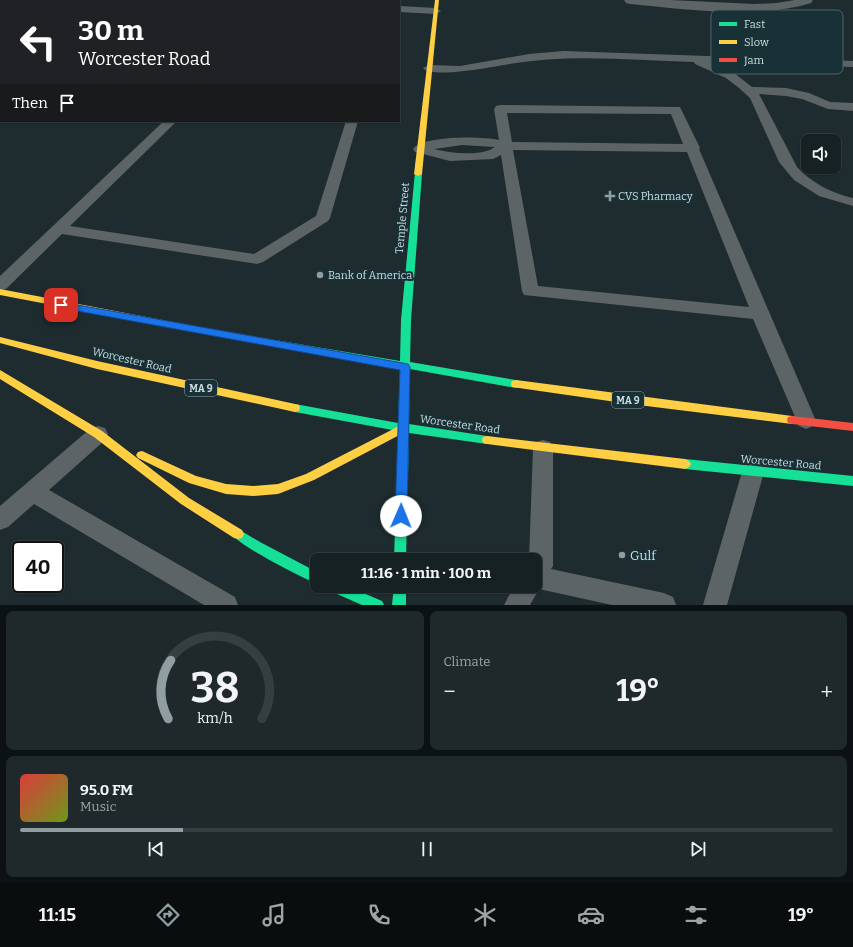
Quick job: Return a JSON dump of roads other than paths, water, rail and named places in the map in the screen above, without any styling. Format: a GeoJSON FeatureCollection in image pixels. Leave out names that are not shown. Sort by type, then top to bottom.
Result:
{"type":"FeatureCollection","features":[{"type":"Feature","properties":{"kind":"main road","name":"Temple Street"},"geometry":{"type":"LineString","coordinates":[[400,553],[408,283],[429,68],[430,22],[436,12],[437,0]]}},
{"type":"Feature","properties":{"kind":"main road","name":"MA 9"},"geometry":{"type":"LineString","coordinates":[[0,292],[126,317],[405,367],[599,396],[853,427]]}},
{"type":"Feature","properties":{"kind":"main road","name":"Worcester Road"},"geometry":{"type":"LineString","coordinates":[[0,340],[141,375],[318,413],[403,428],[543,448],[678,464],[853,481]]}},
{"type":"Feature","properties":{"kind":"main road"},"geometry":{"type":"LineString","coordinates":[[0,374],[98,434],[193,480],[226,489],[253,491],[278,489],[310,477],[403,428]]}},
{"type":"Feature","properties":{"kind":"main road"},"geometry":{"type":"LineString","coordinates":[[98,434],[185,500],[256,546],[310,574]]}},
{"type":"Feature","properties":{"kind":"main road"},"geometry":{"type":"LineString","coordinates":[[349,593],[377,605]]}},
{"type":"Feature","properties":{"kind":"main road"},"geometry":{"type":"LineString","coordinates":[[399,605],[400,593]]}},
{"type":"Feature","properties":{"kind":"street"},"geometry":{"type":"LineString","coordinates":[[630,0],[696,6],[754,8],[785,6],[807,0]]}},
{"type":"Feature","properties":{"kind":"lane"},"geometry":{"type":"LineString","coordinates":[[400,9],[436,12]]}},
{"type":"Feature","properties":{"kind":"lane"},"geometry":{"type":"LineString","coordinates":[[429,68],[460,69],[529,57],[552,55],[584,54],[711,59]]}},
{"type":"Feature","properties":{"kind":"lane"},"geometry":{"type":"LineString","coordinates":[[689,58],[711,68]]}},
{"type":"Feature","properties":{"kind":"lane"},"geometry":{"type":"LineString","coordinates":[[843,64],[853,64]]}},
{"type":"Feature","properties":{"kind":"lane"},"geometry":{"type":"LineString","coordinates":[[726,74],[750,90],[755,97],[791,170],[808,184],[820,191],[853,202]]}},
{"type":"Feature","properties":{"kind":"lane"},"geometry":{"type":"LineString","coordinates":[[750,90],[786,92],[805,96],[828,105],[853,107]]}},
{"type":"Feature","properties":{"kind":"lane"},"geometry":{"type":"LineString","coordinates":[[760,314],[530,291],[500,109],[676,110],[806,422]]}},
{"type":"Feature","properties":{"kind":"lane"},"geometry":{"type":"LineString","coordinates":[[0,285],[169,122]]}},
{"type":"Feature","properties":{"kind":"lane"},"geometry":{"type":"LineString","coordinates":[[58,229],[257,259],[323,218],[352,122]]}},
{"type":"Feature","properties":{"kind":"lane"},"geometry":{"type":"LineString","coordinates":[[420,149],[450,157],[493,155],[505,146],[693,148]]}},
{"type":"Feature","properties":{"kind":"lane"},"geometry":{"type":"LineString","coordinates":[[0,520],[98,434]]}},
{"type":"Feature","properties":{"kind":"lane"},"geometry":{"type":"LineString","coordinates":[[541,553],[543,448]]}},
{"type":"Feature","properties":{"kind":"lane"},"geometry":{"type":"LineString","coordinates":[[715,605],[753,472]]}},
{"type":"Feature","properties":{"kind":"lane"},"geometry":{"type":"LineString","coordinates":[[33,492],[226,605]]}},
{"type":"Feature","properties":{"kind":"lane"},"geometry":{"type":"LineString","coordinates":[[542,578],[664,605]]}},
{"type":"Feature","properties":{"kind":"lane"},"geometry":{"type":"LineString","coordinates":[[516,605],[524,593]]}},
{"type":"Feature","properties":{"kind":"place","name":"CVS Pharmacy"},"geometry":{"type":"Point","coordinates":[610,196]}},
{"type":"Feature","properties":{"kind":"place","name":"Bank of America"},"geometry":{"type":"Point","coordinates":[320,275]}},
{"type":"Feature","properties":{"kind":"place","name":"Gulf"},"geometry":{"type":"Point","coordinates":[622,555]}}]}
